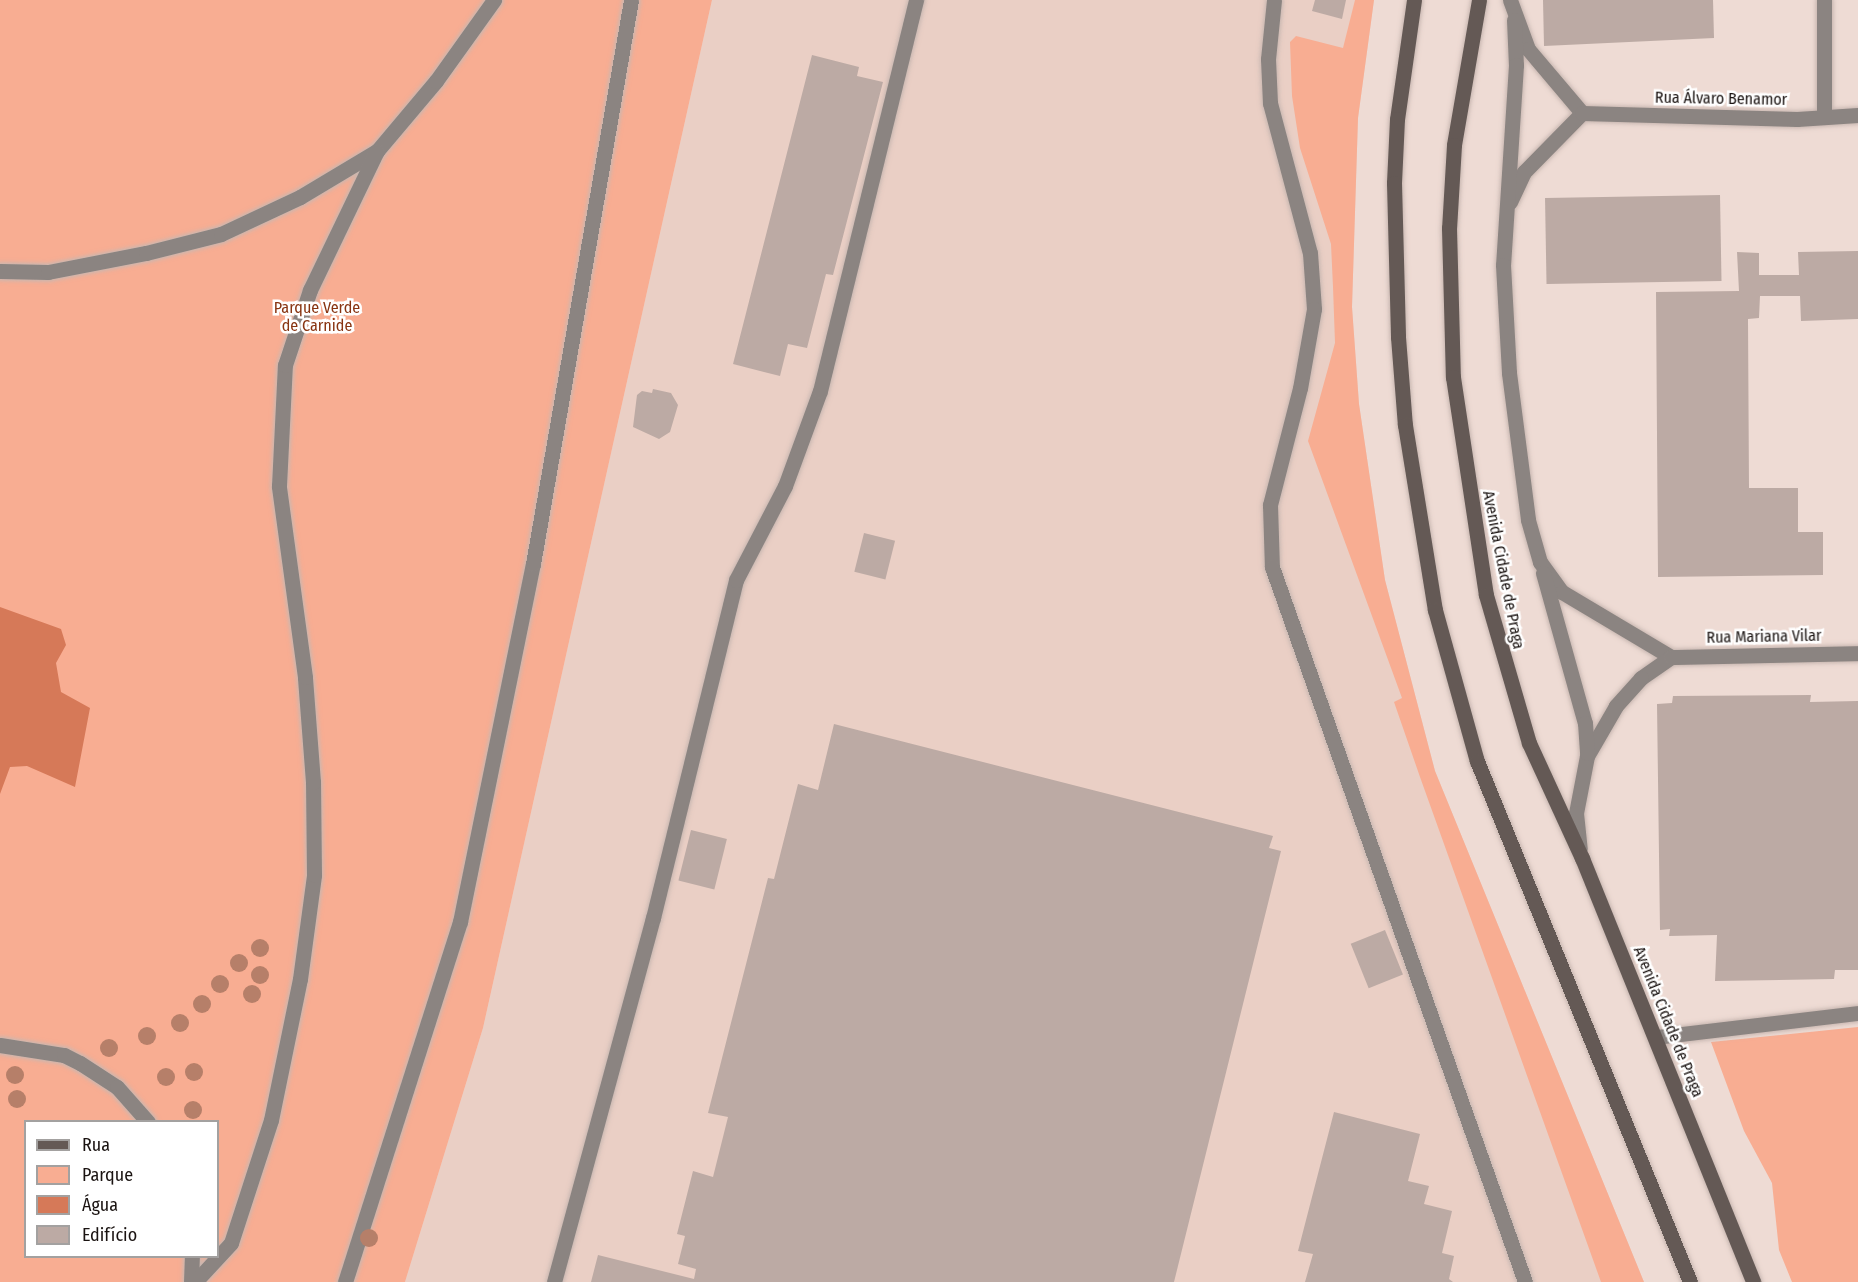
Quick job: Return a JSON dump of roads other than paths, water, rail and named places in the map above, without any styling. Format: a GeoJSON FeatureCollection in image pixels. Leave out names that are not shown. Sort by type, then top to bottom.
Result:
{"type":"FeatureCollection","features":[{"type":"Feature","properties":{"kind":"main road"},"geometry":{"type":"LineString","coordinates":[[1414,0],[1397,119],[1394,183],[1398,337],[1405,424],[1435,610],[1477,761],[1690,1282]]}},
{"type":"Feature","properties":{"kind":"main road","name":"Avenida Cidade de Praga"},"geometry":{"type":"LineString","coordinates":[[1479,0],[1454,145],[1449,228],[1453,377],[1486,595],[1505,673],[1529,743],[1582,858],[1753,1282]]}},
{"type":"Feature","properties":{"kind":"street"},"geometry":{"type":"LineString","coordinates":[[219,1255],[231,1243],[271,1120],[300,979],[314,875],[313,782],[305,677],[279,486],[285,366],[310,290],[377,151],[436,81],[494,0]]}},
{"type":"Feature","properties":{"kind":"street"},"geometry":{"type":"LineString","coordinates":[[345,1282],[460,922],[533,564],[631,0]]}},
{"type":"Feature","properties":{"kind":"street"},"geometry":{"type":"LineString","coordinates":[[554,1282],[653,918],[736,580],[785,486],[820,391],[916,0]]}},
{"type":"Feature","properties":{"kind":"street"},"geometry":{"type":"LineString","coordinates":[[1274,0],[1268,59],[1270,103],[1310,253],[1314,309],[1300,388],[1270,505],[1272,567],[1525,1282]]}},
{"type":"Feature","properties":{"kind":"street"},"geometry":{"type":"LineString","coordinates":[[1510,0],[1517,43],[1503,265],[1509,373],[1518,468],[1540,562],[1585,723],[1587,756],[1576,813],[1582,858]]}},
{"type":"Feature","properties":{"kind":"street"},"geometry":{"type":"LineString","coordinates":[[1824,0],[1824,117]]}},
{"type":"Feature","properties":{"kind":"street"},"geometry":{"type":"LineString","coordinates":[[1506,214],[1524,172],[1582,113],[1528,49],[1514,20]]}},
{"type":"Feature","properties":{"kind":"street","name":"Rua Álvaro Benamor"},"geometry":{"type":"LineString","coordinates":[[1582,113],[1858,116]]}},
{"type":"Feature","properties":{"kind":"street"},"geometry":{"type":"LineString","coordinates":[[0,271],[48,272],[221,234],[300,198],[377,151]]}},
{"type":"Feature","properties":{"kind":"street"},"geometry":{"type":"LineString","coordinates":[[1540,562],[1569,597],[1671,657],[1641,678],[1616,706],[1587,756]]}},
{"type":"Feature","properties":{"kind":"street","name":"Rua Mariana Vilar"},"geometry":{"type":"LineString","coordinates":[[1671,657],[1858,654]]}},
{"type":"Feature","properties":{"kind":"street"},"geometry":{"type":"LineString","coordinates":[[1656,1037],[1858,1013]]}},
{"type":"Feature","properties":{"kind":"street"},"geometry":{"type":"LineString","coordinates":[[0,1045],[64,1055],[80,1063],[117,1087],[146,1120]]}},
{"type":"Feature","properties":{"kind":"street"},"geometry":{"type":"LineString","coordinates":[[192,1258],[193,1282]]}},
{"type":"Feature","properties":{"kind":"street"},"geometry":{"type":"LineString","coordinates":[[193,1282],[216,1258]]}},
{"type":"Feature","properties":{"kind":"water"},"geometry":{"type":"Polygon","coordinates":[[[0,607],[61,629],[66,645],[56,663],[61,692],[90,708],[75,787],[27,766],[10,767],[0,794],[0,607]]]}},
{"type":"Feature","properties":{"kind":"park label","name":"Parque Verde de Carnide"},"geometry":{"type":"Point","coordinates":[317,317]}}]}
